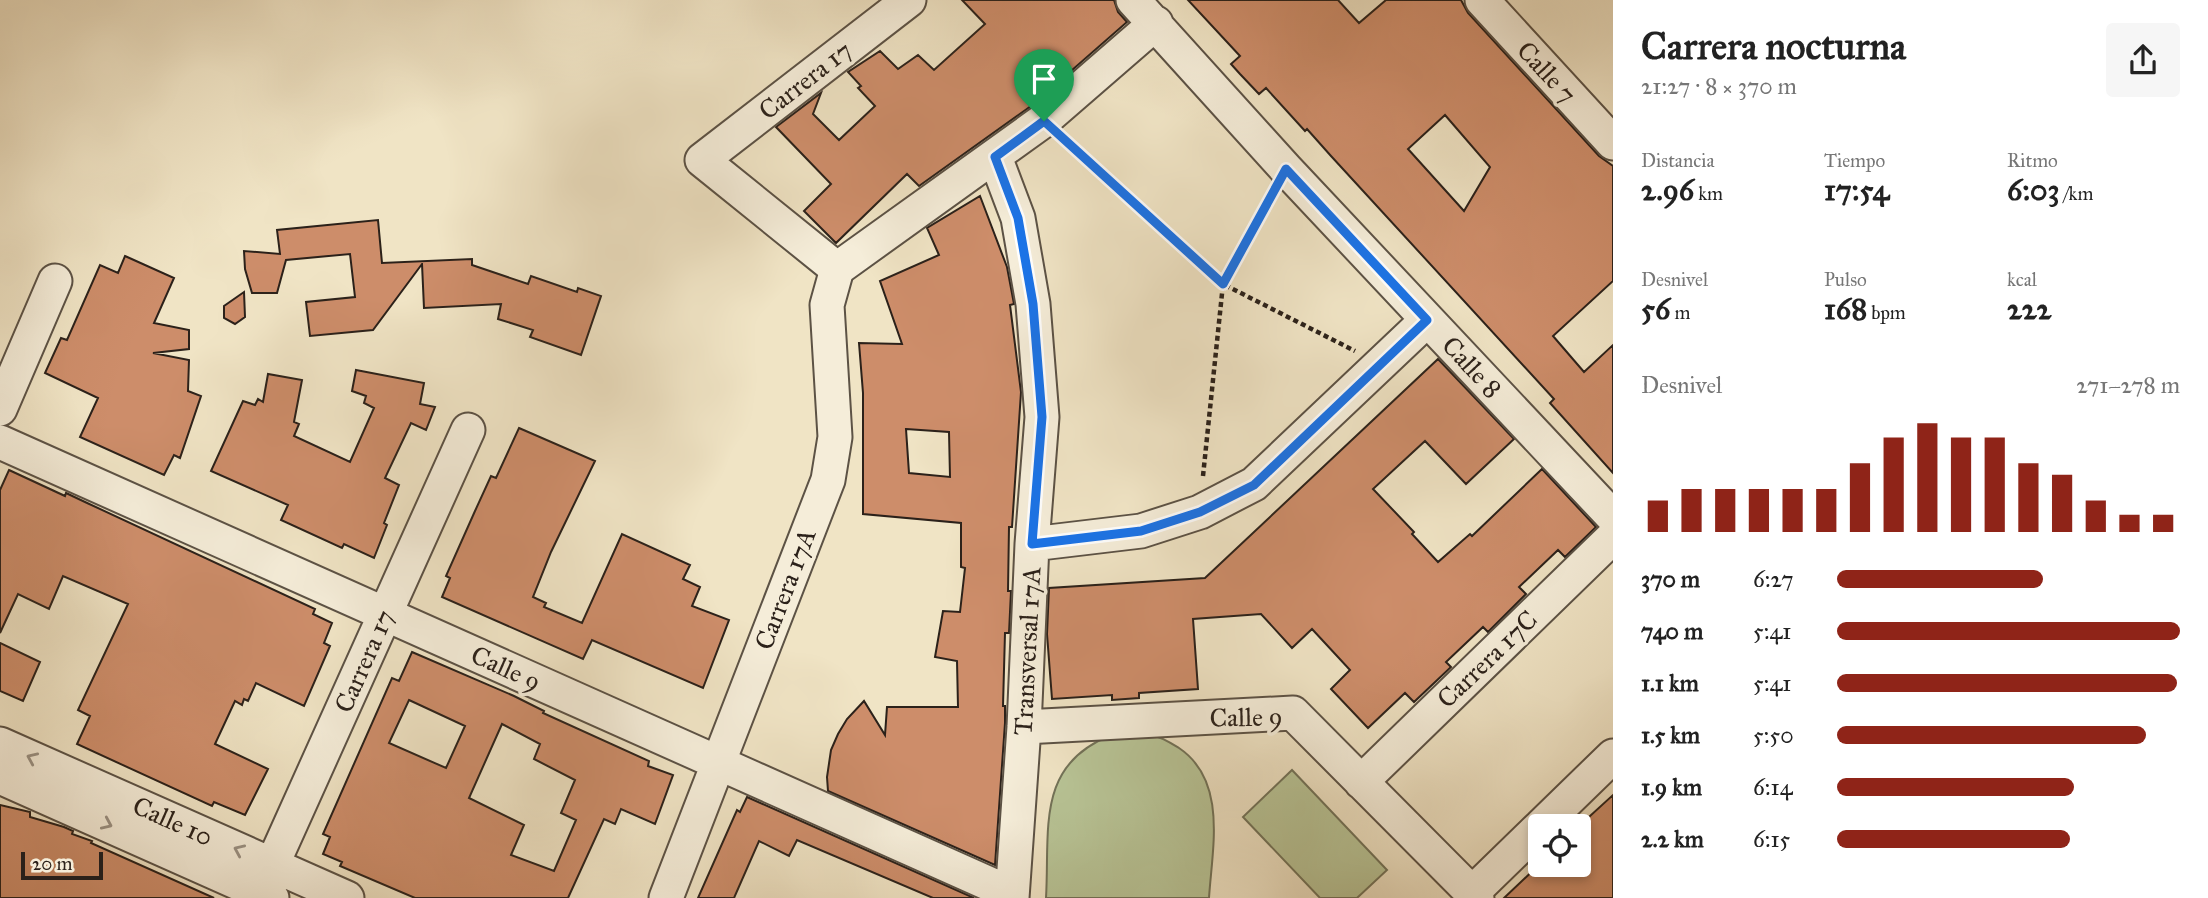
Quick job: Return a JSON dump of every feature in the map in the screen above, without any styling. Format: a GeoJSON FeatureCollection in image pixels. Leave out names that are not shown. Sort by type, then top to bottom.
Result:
{"type":"FeatureCollection","features":[{"type":"Feature","properties":{"kind":"street","name":"Carrera 17"},"geometry":{"type":"LineString","coordinates":[[837,269],[702,160],[909,0]]}},
{"type":"Feature","properties":{"kind":"street","name":"Calle 8"},"geometry":{"type":"LineString","coordinates":[[1133,0],[1286,169],[1613,517]]}},
{"type":"Feature","properties":{"kind":"street","name":"Calle 7"},"geometry":{"type":"LineString","coordinates":[[1482,0],[1613,143]]}},
{"type":"Feature","properties":{"kind":"street"},"geometry":{"type":"LineString","coordinates":[[837,269],[1044,121],[1156,23]]}},
{"type":"Feature","properties":{"kind":"street","name":"Transversal 17A"},"geometry":{"type":"LineString","coordinates":[[995,157],[1018,218],[1033,304],[1042,417],[1012,896]]}},
{"type":"Feature","properties":{"kind":"street","name":"Carrera 17A"},"geometry":{"type":"LineString","coordinates":[[666,898],[828,481],[835,437],[827,305],[837,269]]}},
{"type":"Feature","properties":{"kind":"street"},"geometry":{"type":"LineString","coordinates":[[0,409],[55,281]]}},
{"type":"Feature","properties":{"kind":"street"},"geometry":{"type":"LineString","coordinates":[[1032,544],[1141,531],[1200,512],[1254,485],[1427,320]]}},
{"type":"Feature","properties":{"kind":"street","name":"Carrera 17"},"geometry":{"type":"LineString","coordinates":[[264,890],[468,430]]}},
{"type":"Feature","properties":{"kind":"street","name":"Calle 9"},"geometry":{"type":"LineString","coordinates":[[0,442],[1012,896]]}},
{"type":"Feature","properties":{"kind":"street","name":"Carrera 17C"},"geometry":{"type":"LineString","coordinates":[[1361,782],[1613,537]]}},
{"type":"Feature","properties":{"kind":"street","name":"Calle 9"},"geometry":{"type":"LineString","coordinates":[[1024,727],[1293,713],[1475,896]]}},
{"type":"Feature","properties":{"kind":"street","name":"Calle 10"},"geometry":{"type":"LineString","coordinates":[[0,744],[264,890]]}},
{"type":"Feature","properties":{"kind":"street"},"geometry":{"type":"LineString","coordinates":[[1554,814],[1613,756]]}},
{"type":"Feature","properties":{"kind":"street","name":"Calle 10"},"geometry":{"type":"LineString","coordinates":[[0,777],[264,890],[346,898]]}},
{"type":"Feature","properties":{"kind":"street"},"geometry":{"type":"LineString","coordinates":[[1475,896],[1528,841]]}},
{"type":"Feature","properties":{"kind":"path"},"geometry":{"type":"LineString","coordinates":[[1044,121],[1223,284],[1381,364]]}},
{"type":"Feature","properties":{"kind":"path"},"geometry":{"type":"LineString","coordinates":[[1200,512],[1223,284],[1286,169]]}},
{"type":"Feature","properties":{"kind":"green space"},"geometry":{"type":"Polygon","coordinates":[[[1145,734],[1165,740],[1194,762],[1205,778],[1214,817],[1209,898],[1046,898],[1048,824],[1058,781],[1070,763],[1087,748],[1112,735],[1145,734]]]}},
{"type":"Feature","properties":{"kind":"green space"},"geometry":{"type":"Polygon","coordinates":[[[1292,770],[1387,870],[1357,898],[1320,898],[1243,817],[1292,770]]]}},
{"type":"Feature","properties":{"kind":"building"},"geometry":{"type":"Polygon","coordinates":[[[962,0],[1114,0],[1118,12],[1127,22],[1031,106],[919,186],[907,174],[836,243],[804,211],[831,184],[776,127],[821,93],[813,114],[839,140],[875,106],[858,88],[861,86],[848,72],[880,51],[898,69],[918,55],[934,70],[985,24],[962,0]]]}},
{"type":"Feature","properties":{"kind":"building"},"geometry":{"type":"Polygon","coordinates":[[[1188,0],[1338,0],[1359,23],[1386,0],[1461,0],[1468,13],[1599,156],[1613,166],[1613,281],[1553,336],[1584,372],[1613,345],[1613,473],[1550,403],[1554,399],[1307,129],[1305,131],[1266,88],[1259,94],[1231,64],[1240,56],[1188,0]],[[1445,115],[1408,149],[1464,211],[1490,167],[1445,115]]]}},
{"type":"Feature","properties":{"kind":"building"},"geometry":{"type":"Polygon","coordinates":[[[980,196],[1007,267],[1014,304],[1010,305],[1021,392],[1012,527],[1009,527],[1008,591],[1011,591],[1009,633],[1005,633],[1005,723],[995,865],[828,791],[831,750],[847,719],[864,701],[885,735],[887,707],[958,707],[957,661],[935,657],[943,611],[960,612],[965,568],[961,567],[961,523],[863,514],[863,393],[859,343],[902,344],[880,281],[939,255],[927,228],[980,196]],[[906,429],[909,473],[950,477],[949,432],[906,429]]]}},
{"type":"Feature","properties":{"kind":"building"},"geometry":{"type":"Polygon","coordinates":[[[378,220],[382,263],[472,259],[472,265],[528,284],[531,276],[577,292],[578,288],[601,296],[581,355],[530,337],[533,330],[498,319],[501,304],[424,308],[422,264],[373,330],[310,336],[306,302],[355,297],[350,254],[286,260],[277,293],[252,293],[245,269],[244,251],[280,254],[277,230],[378,220]]]}},
{"type":"Feature","properties":{"kind":"building"},"geometry":{"type":"Polygon","coordinates":[[[125,256],[174,278],[154,323],[189,330],[189,349],[153,353],[189,360],[188,391],[201,396],[180,458],[174,455],[164,475],[80,437],[98,398],[45,373],[61,338],[67,340],[100,265],[118,273],[125,256]]]}},
{"type":"Feature","properties":{"kind":"building"},"geometry":{"type":"Polygon","coordinates":[[[244,292],[245,317],[235,324],[224,318],[224,306],[244,292]]]}},
{"type":"Feature","properties":{"kind":"building"},"geometry":{"type":"Polygon","coordinates":[[[1438,359],[1514,439],[1466,484],[1425,441],[1373,489],[1438,562],[1470,534],[1472,536],[1542,469],[1596,527],[1565,557],[1558,550],[1519,587],[1526,594],[1488,632],[1483,627],[1446,662],[1451,667],[1414,702],[1405,693],[1368,728],[1331,689],[1350,670],[1312,629],[1292,648],[1261,614],[1193,619],[1198,689],[1139,693],[1139,698],[1112,700],[1112,695],[1052,699],[1047,634],[1049,588],[1205,578],[1438,359]]]}},
{"type":"Feature","properties":{"kind":"building"},"geometry":{"type":"Polygon","coordinates":[[[356,370],[424,383],[420,404],[435,407],[426,430],[411,423],[385,478],[399,485],[374,558],[344,544],[342,548],[281,520],[288,505],[211,471],[243,401],[255,405],[258,399],[263,402],[268,374],[302,380],[294,422],[299,424],[294,436],[350,462],[374,408],[364,403],[366,396],[352,391],[356,370]]]}},
{"type":"Feature","properties":{"kind":"building"},"geometry":{"type":"Polygon","coordinates":[[[519,428],[595,461],[551,552],[533,597],[546,603],[544,607],[582,623],[622,534],[690,565],[683,579],[700,587],[692,606],[729,620],[703,688],[592,640],[583,659],[442,597],[450,578],[446,576],[475,511],[491,476],[496,478],[519,428]]]}},
{"type":"Feature","properties":{"kind":"building"},"geometry":{"type":"Polygon","coordinates":[[[9,470],[65,496],[66,493],[315,609],[313,614],[332,623],[324,643],[330,646],[304,706],[256,683],[248,701],[244,699],[242,705],[235,701],[215,744],[268,769],[245,815],[214,802],[212,806],[77,744],[90,716],[78,710],[128,604],[63,576],[49,609],[18,594],[0,633],[0,490],[9,470]]]}},
{"type":"Feature","properties":{"kind":"building"},"geometry":{"type":"Polygon","coordinates":[[[0,643],[40,662],[23,701],[0,691],[0,643]]]}},
{"type":"Feature","properties":{"kind":"building"},"geometry":{"type":"Polygon","coordinates":[[[412,652],[514,696],[544,711],[543,713],[649,761],[648,766],[673,775],[655,824],[621,809],[615,824],[604,819],[568,898],[415,898],[340,866],[342,862],[323,854],[330,837],[323,834],[392,678],[399,681],[412,652]],[[409,700],[389,743],[446,768],[465,726],[409,700]],[[502,724],[469,798],[524,825],[511,855],[554,871],[576,820],[561,813],[575,780],[534,759],[540,744],[502,724]]]}},
{"type":"Feature","properties":{"kind":"building"},"geometry":{"type":"Polygon","coordinates":[[[1613,795],[1613,898],[1504,898],[1528,875],[1591,877],[1591,815],[1613,795]]]}},
{"type":"Feature","properties":{"kind":"building"},"geometry":{"type":"Polygon","coordinates":[[[747,797],[974,898],[933,898],[797,840],[789,856],[759,841],[734,898],[698,898],[737,810],[740,812],[747,797]]]}},
{"type":"Feature","properties":{"kind":"building"},"geometry":{"type":"Polygon","coordinates":[[[0,805],[30,812],[30,817],[64,827],[73,831],[72,834],[92,841],[91,843],[214,898],[0,898],[0,805]]]}},
{"type":"Feature","properties":{"kind":"route"},"geometry":{"type":"LineString","coordinates":[[1044,121],[1223,284],[1286,169],[1427,320],[1254,485],[1200,512],[1141,531],[1032,544],[1042,417],[1033,304],[1018,218],[995,157],[1044,121]]}}]}
